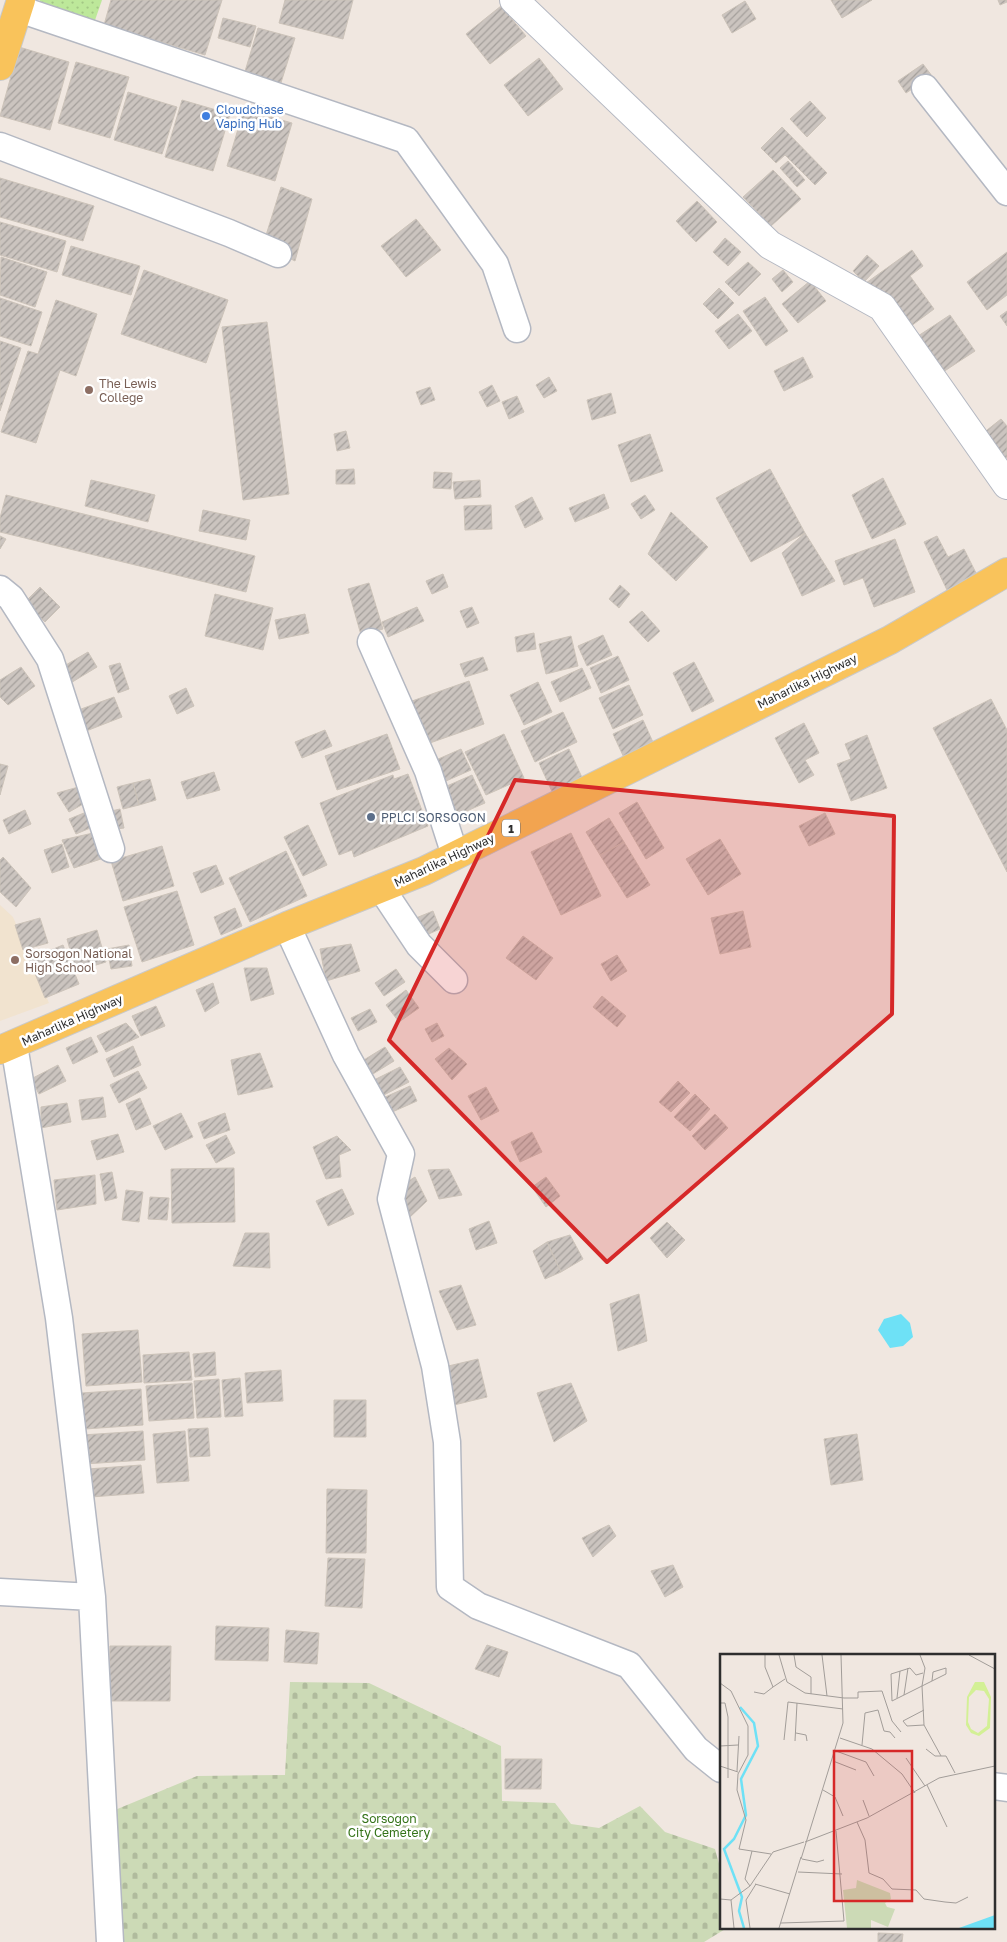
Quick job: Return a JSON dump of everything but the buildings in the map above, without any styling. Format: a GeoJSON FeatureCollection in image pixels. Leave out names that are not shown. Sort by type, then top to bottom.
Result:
{"type":"FeatureCollection","features":[{"type":"Feature","properties":{"kind":"main road"},"geometry":{"type":"LineString","coordinates":[[0,66],[20,4]]}},
{"type":"Feature","properties":{"kind":"main road","name":"Maharlika Highway"},"geometry":{"type":"LineString","coordinates":[[7,1048],[287,926],[455,856],[890,640],[1007,572]]}},
{"type":"Feature","properties":{"kind":"street"},"geometry":{"type":"LineString","coordinates":[[514,0],[770,245],[882,307],[1007,485]]}},
{"type":"Feature","properties":{"kind":"street"},"geometry":{"type":"LineString","coordinates":[[20,4],[406,140],[494,264],[517,329]]}},
{"type":"Feature","properties":{"kind":"street"},"geometry":{"type":"LineString","coordinates":[[925,88],[1007,192]]}},
{"type":"Feature","properties":{"kind":"street"},"geometry":{"type":"LineString","coordinates":[[0,146],[229,233],[278,254]]}},
{"type":"Feature","properties":{"kind":"street"},"geometry":{"type":"LineString","coordinates":[[0,589],[11,598],[50,660],[111,849]]}},
{"type":"Feature","properties":{"kind":"street"},"geometry":{"type":"LineString","coordinates":[[371,642],[428,772],[455,856]]}},
{"type":"Feature","properties":{"kind":"street"},"geometry":{"type":"LineString","coordinates":[[381,888],[419,945],[454,980]]}},
{"type":"Feature","properties":{"kind":"street"},"geometry":{"type":"LineString","coordinates":[[287,926],[346,1055],[401,1154],[391,1199],[434,1366],[446,1442],[450,1587],[478,1606],[629,1665],[696,1749],[720,1768]]}},
{"type":"Feature","properties":{"kind":"street"},"geometry":{"type":"LineString","coordinates":[[7,1048],[59,1318],[92,1597],[110,1942]]}},
{"type":"Feature","properties":{"kind":"street"},"geometry":{"type":"LineString","coordinates":[[0,1592],[92,1597]]}},
{"type":"Feature","properties":{"kind":"street"},"geometry":{"type":"LineString","coordinates":[[994,1786],[1007,1788]]}},
{"type":"Feature","properties":{"kind":"highlighted area"},"geometry":{"type":"Polygon","coordinates":[[[515,780],[894,816],[892,1014],[607,1262],[389,1040],[515,780]]]}},
{"type":"Feature","properties":{"kind":"shaded area","name":"Sorsogon National High School"},"geometry":{"type":"Polygon","coordinates":[[[0,905],[13,917],[49,1003],[0,1021],[0,905]]]}},
{"type":"Feature","properties":{"kind":"green space"},"geometry":{"type":"Polygon","coordinates":[[[40,0],[102,0],[93,26],[37,9],[40,0]]]}},
{"type":"Feature","properties":{"kind":"green space","name":"Sorsogon City Cemetery"},"geometry":{"type":"Polygon","coordinates":[[[290,1682],[369,1683],[501,1746],[502,1801],[555,1803],[571,1824],[599,1828],[640,1806],[665,1832],[715,1849],[720,1867],[720,1930],[724,1930],[704,1942],[122,1942],[115,1810],[197,1776],[285,1775],[290,1682]]]}},
{"type":"Feature","properties":{"kind":"water"},"geometry":{"type":"Polygon","coordinates":[[[901,1314],[910,1323],[913,1337],[903,1346],[890,1348],[878,1330],[884,1319],[901,1314]]]}},
{"type":"Feature","properties":{"kind":"place","name":"Cloudchase Vaping Hub"},"geometry":{"type":"Point","coordinates":[206,116]}},
{"type":"Feature","properties":{"kind":"place","name":"The Lewis College"},"geometry":{"type":"Point","coordinates":[89,390]}},
{"type":"Feature","properties":{"kind":"place","name":"PPLCI SORSOGON"},"geometry":{"type":"Point","coordinates":[371,817]}},
{"type":"Feature","properties":{"kind":"place","name":"Sorsogon National High School"},"geometry":{"type":"Point","coordinates":[15,960]}}]}
